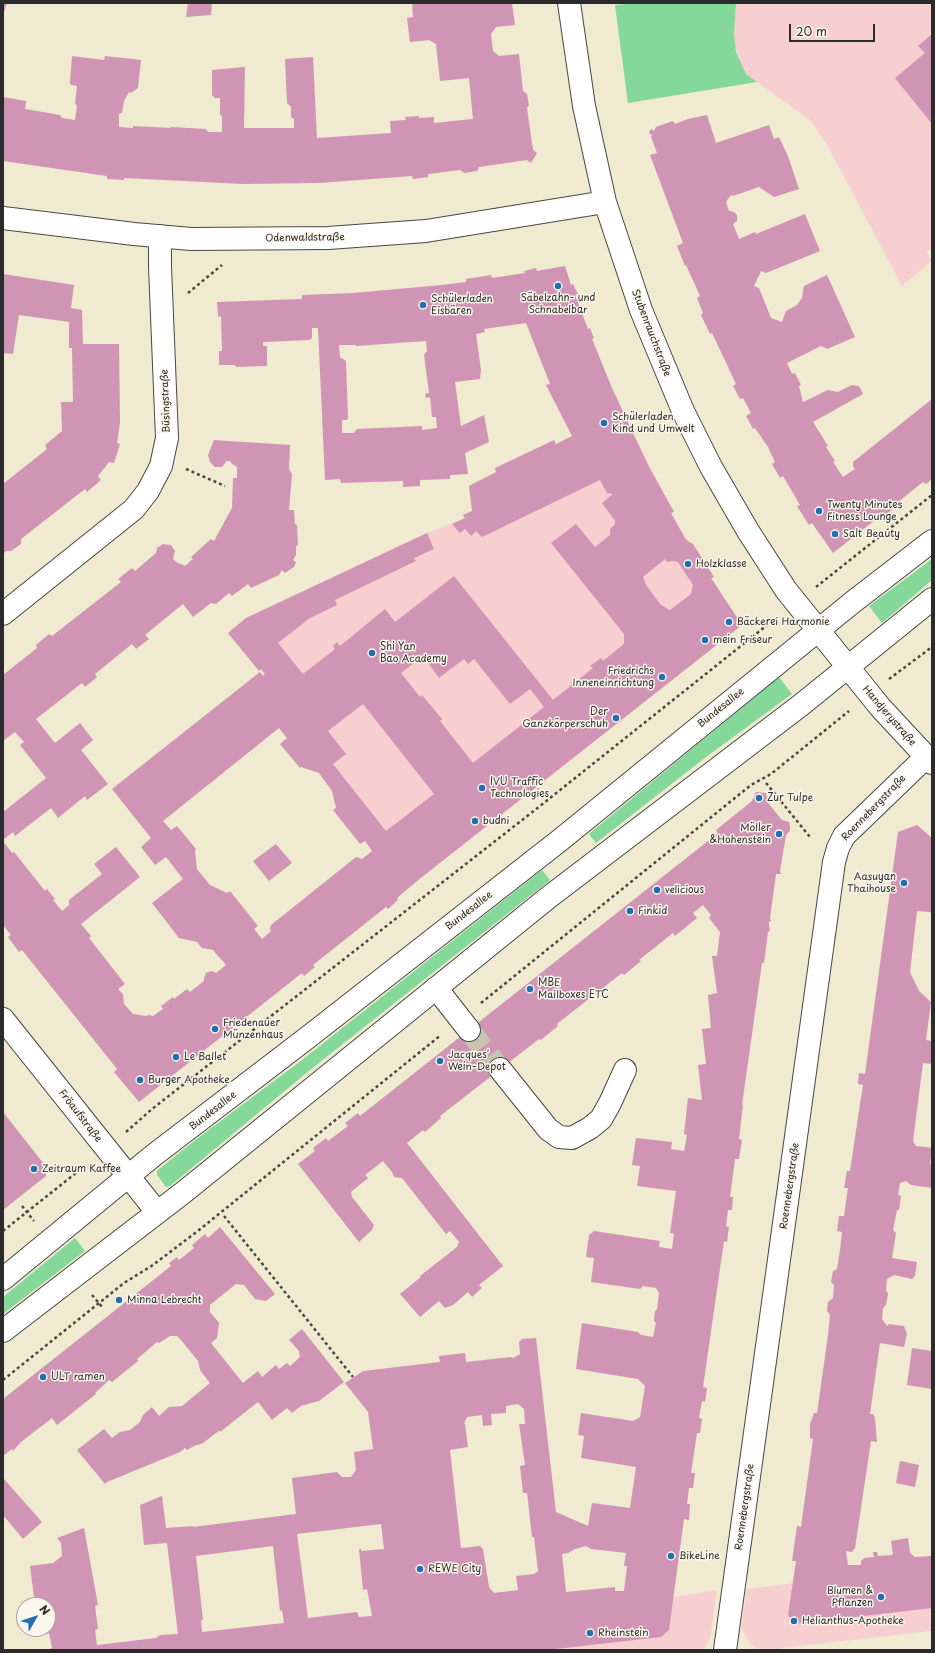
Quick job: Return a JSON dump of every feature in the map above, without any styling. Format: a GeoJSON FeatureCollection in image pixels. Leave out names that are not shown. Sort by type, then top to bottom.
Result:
{"type":"FeatureCollection","features":[{"type":"Feature","properties":{"kind":"street","name":"Stubenrauchstraße"},"geometry":{"type":"LineString","coordinates":[[569,3],[584,106],[605,202],[641,310],[683,411],[711,467],[748,531],[786,590],[848,667]]}},
{"type":"Feature","properties":{"kind":"street","name":"Odenwaldstraße"},"geometry":{"type":"LineString","coordinates":[[3,218],[191,239],[280,239],[376,236],[426,231],[605,202]]}},
{"type":"Feature","properties":{"kind":"street","name":"Büsingstraße"},"geometry":{"type":"LineString","coordinates":[[3,614],[134,509],[148,491],[161,466],[168,438],[160,267],[160,236]]}},
{"type":"Feature","properties":{"kind":"street","name":"Bundesallee"},"geometry":{"type":"LineString","coordinates":[[3,1279],[128,1176],[307,1038],[559,840],[818,630],[932,541]]}},
{"type":"Feature","properties":{"kind":"street"},"geometry":{"type":"LineString","coordinates":[[3,1331],[157,1212],[549,897],[795,709],[932,599]]}},
{"type":"Feature","properties":{"kind":"street","name":"Handjerystraße"},"geometry":{"type":"LineString","coordinates":[[848,667],[880,708],[930,761]]}},
{"type":"Feature","properties":{"kind":"street","name":"Roennebergstraße"},"geometry":{"type":"LineString","coordinates":[[725,1650],[834,862],[838,848],[844,836],[930,761]]}},
{"type":"Feature","properties":{"kind":"street"},"geometry":{"type":"LineString","coordinates":[[436,988],[465,1025]]}},
{"type":"Feature","properties":{"kind":"street","name":"Fröaufstraße"},"geometry":{"type":"LineString","coordinates":[[3,1018],[157,1212]]}},
{"type":"Feature","properties":{"kind":"street"},"geometry":{"type":"LineString","coordinates":[[500,1069],[548,1129],[559,1137],[572,1138],[590,1128],[601,1119],[625,1070]]}},
{"type":"Feature","properties":{"kind":"path"},"geometry":{"type":"LineString","coordinates":[[185,296],[223,265]]}},
{"type":"Feature","properties":{"kind":"path"},"geometry":{"type":"LineString","coordinates":[[183,468],[225,486]]}},
{"type":"Feature","properties":{"kind":"path"},"geometry":{"type":"LineString","coordinates":[[812,589],[932,496]]}},
{"type":"Feature","properties":{"kind":"path"},"geometry":{"type":"LineString","coordinates":[[124,1134],[152,1109],[535,810],[780,614]]}},
{"type":"Feature","properties":{"kind":"path"},"geometry":{"type":"LineString","coordinates":[[885,683],[932,647]]}},
{"type":"Feature","properties":{"kind":"path"},"geometry":{"type":"LineString","coordinates":[[3,1380],[124,1284],[153,1265],[465,1025],[751,785],[771,774],[854,707]]}},
{"type":"Feature","properties":{"kind":"path"},"geometry":{"type":"LineString","coordinates":[[766,783],[810,837]]}},
{"type":"Feature","properties":{"kind":"path"},"geometry":{"type":"LineString","coordinates":[[3,1231],[90,1161]]}},
{"type":"Feature","properties":{"kind":"path"},"geometry":{"type":"LineString","coordinates":[[22,1206],[37,1225]]}},
{"type":"Feature","properties":{"kind":"path"},"geometry":{"type":"LineString","coordinates":[[224,1216],[353,1378]]}},
{"type":"Feature","properties":{"kind":"path"},"geometry":{"type":"LineString","coordinates":[[88,1290],[103,1308]]}},
{"type":"Feature","properties":{"kind":"shaded area"},"geometry":{"type":"Polygon","coordinates":[[[736,3],[932,3],[932,248],[927,252],[932,261],[902,286],[826,143],[811,121],[746,74],[736,52],[734,36],[736,3]]]}},
{"type":"Feature","properties":{"kind":"shaded area"},"geometry":{"type":"Polygon","coordinates":[[[633,434],[674,512],[671,513],[685,538],[693,544],[714,577],[711,579],[742,625],[422,877],[263,676],[264,674],[261,670],[259,671],[228,633],[246,618],[427,533],[465,518],[463,515],[633,434]]]}},
{"type":"Feature","properties":{"kind":"shaded area"},"geometry":{"type":"Polygon","coordinates":[[[932,1566],[932,1631],[765,1650],[750,1644],[742,1630],[747,1589],[932,1566]]]}},
{"type":"Feature","properties":{"kind":"shaded area"},"geometry":{"type":"Polygon","coordinates":[[[717,1590],[710,1639],[703,1650],[252,1650],[674,1597],[717,1590]]]}},
{"type":"Feature","properties":{"kind":"green space"},"geometry":{"type":"Polygon","coordinates":[[[639,3],[736,3],[734,36],[736,52],[746,74],[757,82],[628,103],[615,5],[639,3]]]}},
{"type":"Feature","properties":{"kind":"green space"},"geometry":{"type":"Polygon","coordinates":[[[932,559],[932,580],[882,623],[869,606],[932,559]]]}},
{"type":"Feature","properties":{"kind":"green space"},"geometry":{"type":"Polygon","coordinates":[[[779,677],[792,694],[706,757],[596,843],[589,834],[779,677]]]}},
{"type":"Feature","properties":{"kind":"green space"},"geometry":{"type":"Polygon","coordinates":[[[542,870],[550,880],[310,1070],[170,1186],[166,1187],[157,1175],[157,1171],[198,1138],[302,1060],[542,870]]]}},
{"type":"Feature","properties":{"kind":"green space"},"geometry":{"type":"Polygon","coordinates":[[[75,1238],[85,1251],[3,1314],[3,1297],[75,1238]]]}},
{"type":"Feature","properties":{"kind":"building"},"geometry":{"type":"Polygon","coordinates":[[[3,3],[7,3],[3,15],[3,3]]]}},
{"type":"Feature","properties":{"kind":"building"},"geometry":{"type":"Polygon","coordinates":[[[188,3],[212,3],[211,15],[186,17],[188,3]]]}},
{"type":"Feature","properties":{"kind":"building"},"geometry":{"type":"Polygon","coordinates":[[[412,3],[512,3],[515,25],[496,27],[491,34],[493,51],[499,56],[519,54],[523,91],[527,94],[529,105],[527,108],[533,150],[537,153],[531,163],[527,160],[479,167],[477,171],[464,173],[460,170],[428,174],[428,177],[413,179],[412,176],[319,183],[243,184],[124,178],[124,180],[107,179],[107,176],[3,161],[3,97],[26,101],[25,109],[60,115],[62,118],[75,120],[77,86],[71,85],[70,83],[72,56],[104,60],[105,56],[141,60],[138,88],[131,93],[129,92],[124,101],[122,113],[119,114],[119,127],[171,127],[206,129],[208,132],[222,132],[220,98],[215,98],[212,95],[212,70],[245,67],[244,128],[294,128],[294,119],[291,117],[291,107],[287,103],[285,59],[313,57],[317,138],[391,133],[390,121],[406,120],[405,117],[434,117],[434,123],[473,119],[469,78],[440,81],[436,44],[429,40],[410,42],[407,18],[413,17],[412,3]]]}},
{"type":"Feature","properties":{"kind":"building"},"geometry":{"type":"Polygon","coordinates":[[[932,34],[932,124],[895,78],[925,53],[918,46],[932,34]]]}},
{"type":"Feature","properties":{"kind":"building"},"geometry":{"type":"Polygon","coordinates":[[[707,115],[716,143],[769,125],[774,139],[779,137],[788,156],[799,189],[774,197],[759,187],[733,196],[731,195],[726,202],[729,211],[734,212],[737,215],[737,221],[733,224],[739,239],[755,232],[756,234],[805,214],[820,251],[766,273],[761,271],[754,286],[759,288],[771,318],[782,322],[786,311],[797,305],[802,298],[804,286],[827,275],[855,337],[827,349],[821,346],[787,363],[792,374],[795,373],[801,385],[799,386],[803,402],[828,390],[838,392],[852,385],[859,386],[863,394],[813,422],[828,446],[826,447],[835,461],[833,462],[843,477],[855,469],[853,462],[932,399],[932,479],[926,484],[923,482],[892,507],[893,509],[876,522],[875,520],[833,553],[812,523],[809,525],[797,506],[800,505],[783,476],[780,478],[772,464],[775,462],[768,447],[755,428],[753,429],[746,416],[751,413],[743,398],[740,399],[733,386],[736,384],[712,333],[710,334],[701,315],[703,313],[697,298],[700,296],[677,246],[683,243],[650,155],[657,153],[651,137],[652,135],[649,133],[651,129],[654,131],[656,127],[673,121],[675,124],[688,119],[707,115]]]}},
{"type":"Feature","properties":{"kind":"building"},"geometry":{"type":"Polygon","coordinates":[[[565,266],[571,285],[573,284],[578,294],[575,295],[588,329],[590,328],[594,338],[592,339],[612,388],[649,467],[674,512],[671,513],[685,538],[693,544],[714,577],[711,578],[742,625],[422,877],[397,898],[398,900],[388,909],[386,907],[313,965],[315,967],[304,976],[302,973],[139,1102],[114,1072],[117,1069],[22,950],[19,952],[8,937],[11,935],[3,925],[3,841],[12,853],[14,852],[45,891],[47,889],[55,899],[53,900],[62,911],[69,905],[69,900],[102,874],[94,864],[116,847],[140,877],[81,924],[91,936],[89,938],[125,984],[118,989],[123,994],[124,1004],[133,1014],[153,1016],[163,1009],[161,1006],[173,997],[174,999],[187,989],[190,992],[204,981],[206,973],[212,971],[216,973],[226,965],[213,950],[202,948],[197,942],[179,938],[152,903],[183,879],[166,857],[155,865],[141,847],[151,838],[112,789],[260,672],[263,676],[265,674],[261,669],[259,671],[228,633],[246,618],[427,533],[434,549],[414,558],[416,561],[335,600],[337,605],[310,618],[278,643],[303,674],[335,649],[333,646],[337,642],[340,646],[385,609],[395,622],[454,576],[553,700],[593,668],[590,666],[601,658],[603,661],[624,644],[624,634],[551,543],[576,524],[595,547],[610,535],[610,529],[615,524],[615,521],[602,503],[613,494],[607,493],[600,480],[482,537],[476,531],[471,536],[465,529],[460,533],[452,524],[465,518],[463,515],[472,511],[469,486],[496,472],[495,468],[554,440],[556,444],[572,436],[546,385],[550,384],[526,323],[484,329],[485,332],[476,334],[481,370],[480,379],[455,382],[461,426],[484,415],[489,442],[465,453],[468,474],[450,475],[450,479],[420,480],[420,486],[403,487],[403,481],[341,483],[340,479],[325,480],[318,328],[312,328],[312,338],[310,340],[263,342],[263,346],[267,346],[267,366],[236,367],[235,365],[219,365],[219,351],[222,351],[221,316],[218,317],[217,302],[302,299],[302,295],[353,293],[442,285],[466,282],[466,279],[491,275],[492,278],[525,273],[524,271],[536,268],[537,271],[565,266]],[[426,341],[356,346],[339,345],[340,357],[346,361],[348,418],[347,420],[342,420],[342,433],[354,433],[357,429],[422,426],[422,430],[437,428],[436,417],[432,417],[430,397],[426,398],[425,394],[429,393],[424,355],[427,351],[426,341]],[[665,559],[643,577],[646,585],[661,605],[670,610],[691,594],[693,585],[678,562],[667,562],[665,559]],[[423,656],[401,673],[420,697],[422,695],[442,719],[440,721],[473,763],[544,707],[530,689],[510,704],[474,659],[468,664],[464,659],[439,678],[423,656]],[[363,704],[328,731],[346,754],[333,764],[386,831],[434,794],[363,704]],[[279,728],[163,821],[171,830],[177,826],[196,849],[197,869],[210,885],[227,893],[230,891],[258,926],[254,929],[262,939],[271,931],[271,925],[356,857],[362,859],[372,851],[365,841],[360,844],[333,810],[336,808],[332,791],[319,773],[301,767],[300,768],[280,744],[287,738],[279,728]]]}},
{"type":"Feature","properties":{"kind":"building"},"geometry":{"type":"Polygon","coordinates":[[[3,274],[74,285],[71,308],[82,310],[83,344],[119,344],[120,423],[117,443],[120,444],[114,463],[109,462],[98,476],[101,480],[87,492],[85,489],[21,539],[21,544],[11,551],[6,551],[3,554],[3,484],[47,449],[45,445],[62,431],[61,402],[73,402],[72,348],[69,348],[69,322],[19,315],[13,354],[3,353],[3,274]]]}},
{"type":"Feature","properties":{"kind":"building"},"geometry":{"type":"Polygon","coordinates":[[[214,440],[290,445],[289,469],[292,474],[289,510],[294,510],[295,524],[297,525],[298,545],[296,546],[296,555],[293,560],[296,562],[294,567],[285,573],[282,570],[279,575],[251,588],[248,584],[232,596],[229,593],[216,604],[211,603],[193,617],[183,604],[145,635],[149,639],[136,649],[132,644],[95,674],[97,677],[85,687],[82,683],[36,719],[55,743],[80,723],[93,740],[81,750],[108,784],[87,800],[85,796],[58,818],[51,808],[15,836],[13,832],[3,840],[3,812],[46,778],[20,745],[24,742],[15,732],[3,741],[3,675],[37,648],[36,645],[49,634],[52,636],[121,582],[118,579],[132,568],[135,571],[156,553],[157,548],[163,544],[171,545],[175,551],[173,559],[185,566],[193,559],[191,557],[211,539],[214,541],[232,508],[233,478],[237,478],[237,467],[230,461],[227,461],[222,467],[215,467],[210,462],[208,455],[214,440]]]}},
{"type":"Feature","properties":{"kind":"building"},"geometry":{"type":"Polygon","coordinates":[[[756,792],[766,793],[768,803],[782,820],[789,822],[790,828],[790,831],[786,835],[780,871],[781,874],[776,874],[770,918],[771,921],[769,922],[770,928],[768,932],[764,963],[762,963],[742,1105],[739,1139],[742,1140],[739,1159],[735,1159],[730,1197],[733,1197],[732,1210],[728,1210],[726,1226],[729,1227],[727,1242],[724,1241],[703,1387],[707,1388],[705,1402],[702,1401],[699,1418],[702,1419],[700,1433],[697,1433],[691,1473],[695,1473],[693,1488],[689,1488],[687,1504],[690,1504],[689,1520],[684,1519],[669,1630],[661,1637],[547,1650],[47,1650],[52,1648],[50,1637],[56,1637],[56,1597],[34,1597],[30,1566],[53,1563],[62,1556],[61,1543],[57,1538],[84,1528],[98,1605],[95,1606],[98,1629],[95,1630],[97,1645],[156,1638],[160,1635],[178,1634],[167,1543],[144,1545],[140,1505],[162,1496],[166,1528],[193,1527],[296,1514],[292,1478],[337,1472],[342,1477],[351,1477],[356,1470],[354,1452],[373,1449],[368,1412],[345,1383],[363,1371],[440,1362],[439,1356],[465,1353],[466,1362],[513,1358],[520,1354],[519,1342],[522,1339],[536,1338],[556,1512],[588,1526],[592,1503],[630,1508],[636,1467],[581,1458],[584,1436],[578,1435],[581,1413],[633,1421],[640,1417],[645,1386],[638,1379],[576,1369],[582,1323],[638,1332],[641,1335],[653,1337],[656,1323],[654,1321],[655,1311],[657,1309],[659,1293],[656,1288],[643,1286],[640,1289],[591,1282],[594,1258],[586,1257],[589,1235],[594,1231],[660,1241],[659,1247],[672,1249],[674,1234],[670,1233],[676,1191],[637,1186],[640,1166],[632,1165],[636,1138],[672,1142],[671,1149],[684,1151],[687,1135],[684,1134],[688,1098],[702,1100],[698,1065],[706,1064],[702,1029],[711,1028],[708,995],[717,993],[712,956],[717,956],[720,932],[709,918],[711,915],[703,905],[693,913],[697,918],[675,936],[673,933],[639,960],[641,961],[624,975],[622,973],[557,1024],[558,1026],[541,1040],[539,1039],[440,1116],[441,1118],[425,1132],[423,1130],[407,1143],[503,1266],[479,1285],[482,1288],[472,1297],[468,1292],[453,1305],[445,1308],[439,1301],[420,1317],[400,1294],[457,1247],[459,1242],[450,1231],[446,1234],[402,1178],[394,1177],[383,1161],[365,1175],[368,1178],[351,1192],[352,1197],[374,1225],[372,1230],[359,1242],[298,1164],[315,1151],[313,1148],[326,1138],[328,1141],[348,1126],[345,1123],[358,1113],[360,1116],[718,833],[716,830],[752,801],[756,792]],[[518,1404],[506,1406],[506,1413],[491,1414],[492,1425],[483,1426],[482,1415],[467,1417],[464,1424],[468,1447],[450,1450],[461,1548],[480,1546],[483,1549],[489,1587],[494,1593],[518,1590],[516,1576],[534,1574],[538,1571],[527,1493],[523,1493],[520,1466],[525,1465],[519,1424],[525,1424],[524,1409],[518,1404]],[[381,1524],[297,1534],[308,1618],[357,1612],[359,1617],[372,1616],[367,1589],[363,1590],[359,1549],[361,1549],[361,1551],[384,1549],[381,1524]],[[273,1546],[196,1556],[203,1620],[201,1620],[202,1632],[284,1623],[282,1610],[280,1611],[273,1546]],[[586,1546],[562,1554],[566,1592],[615,1587],[615,1591],[624,1591],[627,1566],[624,1566],[626,1553],[591,1549],[586,1546]]]}},
{"type":"Feature","properties":{"kind":"building"},"geometry":{"type":"Polygon","coordinates":[[[917,825],[932,838],[932,914],[930,912],[917,911],[910,972],[919,991],[931,1002],[926,1040],[932,1041],[932,1064],[923,1063],[913,1141],[916,1146],[932,1148],[930,1164],[932,1164],[932,1188],[911,1185],[906,1181],[900,1183],[898,1195],[901,1196],[899,1210],[897,1210],[893,1230],[896,1233],[892,1258],[917,1262],[915,1276],[912,1279],[894,1275],[887,1279],[886,1290],[888,1294],[886,1305],[883,1308],[882,1319],[887,1326],[889,1324],[904,1326],[907,1334],[904,1347],[880,1343],[870,1414],[873,1414],[875,1418],[877,1442],[871,1441],[855,1548],[852,1552],[846,1551],[848,1565],[861,1565],[861,1561],[864,1558],[874,1557],[873,1552],[877,1552],[878,1556],[893,1555],[891,1541],[908,1538],[910,1553],[915,1557],[932,1556],[932,1608],[795,1624],[788,1615],[796,1561],[792,1561],[797,1526],[801,1527],[813,1439],[810,1438],[810,1424],[814,1413],[817,1413],[828,1335],[830,1315],[827,1311],[828,1302],[833,1298],[834,1285],[831,1282],[833,1271],[837,1269],[840,1250],[842,1232],[837,1231],[839,1216],[844,1216],[848,1188],[844,1188],[847,1171],[850,1171],[863,1085],[858,1084],[859,1073],[865,1074],[898,832],[917,825]]]}},
{"type":"Feature","properties":{"kind":"building"},"geometry":{"type":"Polygon","coordinates":[[[276,844],[292,863],[269,881],[253,861],[276,844]]]}},
{"type":"Feature","properties":{"kind":"building"},"geometry":{"type":"Polygon","coordinates":[[[3,1112],[47,1168],[46,1176],[3,1210],[3,1112]]]}},
{"type":"Feature","properties":{"kind":"building"},"geometry":{"type":"Polygon","coordinates":[[[220,1227],[275,1294],[266,1301],[255,1299],[244,1285],[236,1284],[210,1305],[210,1312],[219,1323],[217,1338],[211,1343],[243,1383],[258,1371],[262,1377],[276,1365],[279,1369],[287,1363],[290,1366],[300,1357],[299,1351],[289,1340],[302,1329],[344,1382],[319,1401],[301,1406],[292,1413],[287,1408],[272,1420],[258,1402],[220,1432],[220,1430],[203,1443],[187,1450],[185,1448],[180,1452],[105,1484],[77,1450],[104,1429],[112,1438],[120,1432],[130,1430],[140,1422],[143,1415],[152,1407],[159,1416],[169,1407],[182,1406],[210,1383],[200,1370],[198,1361],[181,1340],[177,1336],[170,1336],[159,1343],[157,1342],[137,1359],[138,1361],[112,1382],[109,1380],[95,1393],[96,1394],[57,1425],[52,1418],[21,1442],[13,1451],[12,1449],[3,1456],[3,1399],[171,1266],[169,1263],[177,1257],[179,1260],[194,1248],[192,1245],[205,1234],[208,1238],[220,1227]]]}},
{"type":"Feature","properties":{"kind":"building"},"geometry":{"type":"Polygon","coordinates":[[[912,1348],[932,1351],[932,1389],[907,1385],[912,1348]]]}},
{"type":"Feature","properties":{"kind":"building"},"geometry":{"type":"Polygon","coordinates":[[[900,1461],[919,1465],[915,1487],[896,1483],[900,1461]]]}},
{"type":"Feature","properties":{"kind":"building"},"geometry":{"type":"Polygon","coordinates":[[[3,1478],[42,1522],[23,1539],[3,1515],[3,1478]]]}},
{"type":"Feature","properties":{"kind":"tunnel"},"geometry":{"type":"LineString","coordinates":[[469,1030],[500,1069]]}},
{"type":"Feature","properties":{"kind":"place","name":"Säbelzahn- und Schnabelbar"},"geometry":{"type":"Point","coordinates":[558,286]}},
{"type":"Feature","properties":{"kind":"place","name":"Schülerladen Eisbären"},"geometry":{"type":"Point","coordinates":[423,305]}},
{"type":"Feature","properties":{"kind":"place","name":"Schülerladen Kind und Umwelt"},"geometry":{"type":"Point","coordinates":[604,423]}},
{"type":"Feature","properties":{"kind":"place","name":"Twenty Minutes Fitness Lounge"},"geometry":{"type":"Point","coordinates":[819,511]}},
{"type":"Feature","properties":{"kind":"place","name":"Salt Beauty"},"geometry":{"type":"Point","coordinates":[835,534]}},
{"type":"Feature","properties":{"kind":"place","name":"Holzklasse"},"geometry":{"type":"Point","coordinates":[688,564]}},
{"type":"Feature","properties":{"kind":"place","name":"Bäckerei Harmonie"},"geometry":{"type":"Point","coordinates":[729,622]}},
{"type":"Feature","properties":{"kind":"place","name":"mein Friseur"},"geometry":{"type":"Point","coordinates":[705,640]}},
{"type":"Feature","properties":{"kind":"place","name":"Shi Yan Bao Academy"},"geometry":{"type":"Point","coordinates":[372,653]}},
{"type":"Feature","properties":{"kind":"place","name":"Friedrichs Inneneinrichtung"},"geometry":{"type":"Point","coordinates":[662,677]}},
{"type":"Feature","properties":{"kind":"place","name":"Der Ganzkörperschuh"},"geometry":{"type":"Point","coordinates":[616,718]}},
{"type":"Feature","properties":{"kind":"place","name":"IVU Traffic Technologies"},"geometry":{"type":"Point","coordinates":[482,788]}},
{"type":"Feature","properties":{"kind":"place","name":"Zur Tulpe"},"geometry":{"type":"Point","coordinates":[759,798]}},
{"type":"Feature","properties":{"kind":"place","name":"budni"},"geometry":{"type":"Point","coordinates":[475,821]}},
{"type":"Feature","properties":{"kind":"place","name":"Möller &Hohenstein"},"geometry":{"type":"Point","coordinates":[779,834]}},
{"type":"Feature","properties":{"kind":"place","name":"Aasuyan Thaihouse"},"geometry":{"type":"Point","coordinates":[904,883]}},
{"type":"Feature","properties":{"kind":"place","name":"velicious"},"geometry":{"type":"Point","coordinates":[657,890]}},
{"type":"Feature","properties":{"kind":"place","name":"Finkid"},"geometry":{"type":"Point","coordinates":[630,911]}},
{"type":"Feature","properties":{"kind":"place","name":"MBE Mailboxes ETC"},"geometry":{"type":"Point","coordinates":[530,989]}},
{"type":"Feature","properties":{"kind":"place","name":"Friedenauer Münzenhaus"},"geometry":{"type":"Point","coordinates":[215,1029]}},
{"type":"Feature","properties":{"kind":"place","name":"Le Ballet"},"geometry":{"type":"Point","coordinates":[176,1057]}},
{"type":"Feature","properties":{"kind":"place","name":"Jacques' Wein-Depot"},"geometry":{"type":"Point","coordinates":[440,1061]}},
{"type":"Feature","properties":{"kind":"place","name":"Burger Apotheke"},"geometry":{"type":"Point","coordinates":[140,1080]}},
{"type":"Feature","properties":{"kind":"place","name":"Zeitraum Kaffee"},"geometry":{"type":"Point","coordinates":[34,1169]}},
{"type":"Feature","properties":{"kind":"place","name":"Minna Lebrecht"},"geometry":{"type":"Point","coordinates":[119,1300]}},
{"type":"Feature","properties":{"kind":"place","name":"ULT ramen"},"geometry":{"type":"Point","coordinates":[43,1377]}},
{"type":"Feature","properties":{"kind":"place","name":"BikeLine"},"geometry":{"type":"Point","coordinates":[671,1556]}},
{"type":"Feature","properties":{"kind":"place","name":"REWE City"},"geometry":{"type":"Point","coordinates":[420,1569]}},
{"type":"Feature","properties":{"kind":"place","name":"Blumen & Pflanzen"},"geometry":{"type":"Point","coordinates":[881,1597]}},
{"type":"Feature","properties":{"kind":"place","name":"Helianthus-Apotheke"},"geometry":{"type":"Point","coordinates":[794,1621]}},
{"type":"Feature","properties":{"kind":"place","name":"Rheinstein"},"geometry":{"type":"Point","coordinates":[590,1633]}}]}
